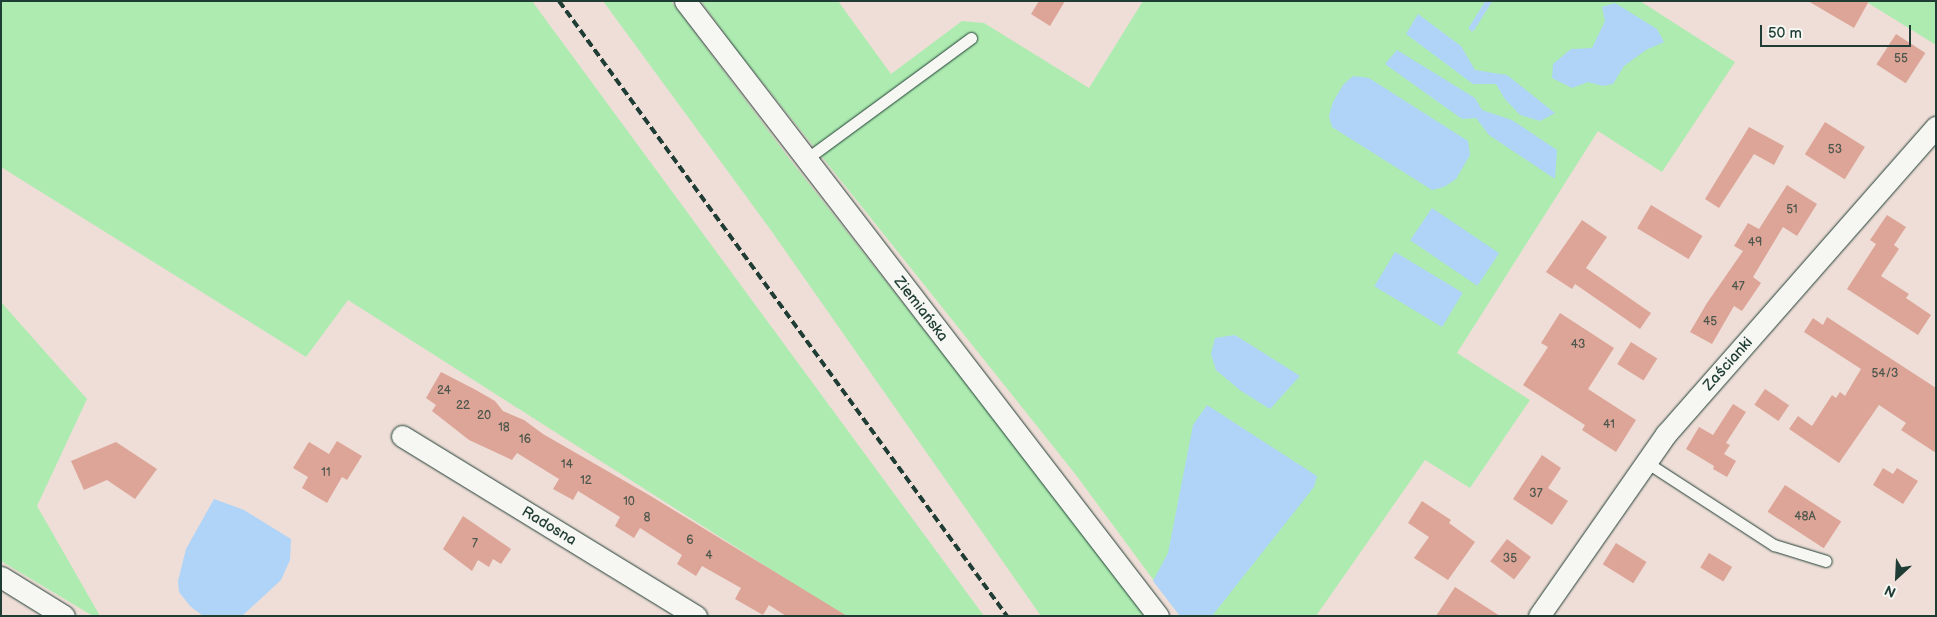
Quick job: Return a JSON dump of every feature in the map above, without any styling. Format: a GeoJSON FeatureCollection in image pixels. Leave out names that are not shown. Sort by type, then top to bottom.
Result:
{"type":"FeatureCollection","features":[{"type":"Feature","properties":{"kind":"street","name":"Ziemiańska"},"geometry":{"type":"LineString","coordinates":[[685,1],[805,160],[1158,616]]}},
{"type":"Feature","properties":{"kind":"street","name":"Zaścianki"},"geometry":{"type":"LineString","coordinates":[[1539,616],[1666,434],[1936,127]]}},
{"type":"Feature","properties":{"kind":"street","name":"Radosna"},"geometry":{"type":"LineString","coordinates":[[402,436],[696,616]]}},
{"type":"Feature","properties":{"kind":"street"},"geometry":{"type":"LineString","coordinates":[[1,578],[64,616]]}},
{"type":"Feature","properties":{"kind":"lane"},"geometry":{"type":"LineString","coordinates":[[805,160],[970,38]]}},
{"type":"Feature","properties":{"kind":"lane"},"geometry":{"type":"LineString","coordinates":[[1646,462],[1774,545],[1826,561]]}},
{"type":"Feature","properties":{"kind":"green space"},"geometry":{"type":"Polygon","coordinates":[[[1,1],[532,1],[984,616],[844,616],[348,300],[306,357],[1,167],[1,1]]]}},
{"type":"Feature","properties":{"kind":"green space"},"geometry":{"type":"Polygon","coordinates":[[[603,1],[671,1],[788,157],[1074,521],[1144,616],[1041,616],[770,229],[603,1]]]}},
{"type":"Feature","properties":{"kind":"green space"},"geometry":{"type":"Polygon","coordinates":[[[701,1],[838,1],[891,74],[962,21],[984,23],[1089,88],[1143,1],[1640,1],[1735,62],[1662,172],[1598,131],[1457,353],[1530,400],[1470,488],[1425,460],[1316,616],[1180,616],[1076,475],[735,48],[701,1]]]}},
{"type":"Feature","properties":{"kind":"green space"},"geometry":{"type":"Polygon","coordinates":[[[1865,1],[1936,1],[1936,45],[1865,1]]]}},
{"type":"Feature","properties":{"kind":"green space"},"geometry":{"type":"Polygon","coordinates":[[[1,302],[87,399],[37,506],[100,616],[93,616],[1,561],[1,302]]]}},
{"type":"Feature","properties":{"kind":"water"},"geometry":{"type":"Polygon","coordinates":[[[1615,3],[1657,29],[1664,42],[1646,50],[1624,66],[1613,84],[1603,86],[1588,82],[1572,88],[1552,78],[1553,64],[1571,49],[1592,48],[1605,21],[1602,7],[1615,3]]]}},
{"type":"Feature","properties":{"kind":"water"},"geometry":{"type":"Polygon","coordinates":[[[1418,14],[1461,46],[1475,70],[1507,75],[1555,113],[1540,121],[1520,115],[1504,98],[1496,84],[1473,84],[1406,34],[1418,14]]]}},
{"type":"Feature","properties":{"kind":"water"},"geometry":{"type":"Polygon","coordinates":[[[1397,50],[1475,98],[1482,110],[1512,120],[1557,150],[1555,179],[1489,135],[1476,118],[1462,119],[1385,64],[1397,50]]]}},
{"type":"Feature","properties":{"kind":"water"},"geometry":{"type":"Polygon","coordinates":[[[1353,76],[1369,78],[1468,141],[1470,155],[1456,179],[1444,187],[1432,190],[1332,127],[1329,116],[1333,102],[1343,85],[1353,76]]]}},
{"type":"Feature","properties":{"kind":"water"},"geometry":{"type":"Polygon","coordinates":[[[1432,208],[1499,253],[1477,286],[1410,240],[1432,208]]]}},
{"type":"Feature","properties":{"kind":"water"},"geometry":{"type":"Polygon","coordinates":[[[1395,252],[1463,293],[1442,327],[1374,286],[1395,252]]]}},
{"type":"Feature","properties":{"kind":"water"},"geometry":{"type":"Polygon","coordinates":[[[1235,335],[1300,376],[1270,409],[1241,391],[1216,370],[1211,354],[1215,338],[1235,335]]]}},
{"type":"Feature","properties":{"kind":"water"},"geometry":{"type":"Polygon","coordinates":[[[1207,405],[1317,476],[1314,487],[1212,616],[1180,616],[1153,581],[1168,553],[1193,425],[1207,405]]]}},
{"type":"Feature","properties":{"kind":"water"},"geometry":{"type":"Polygon","coordinates":[[[214,499],[244,510],[291,539],[290,560],[281,580],[242,616],[203,616],[190,606],[179,592],[178,581],[186,549],[214,499]]]}},
{"type":"Feature","properties":{"kind":"building"},"geometry":{"type":"Polygon","coordinates":[[[1039,1],[1065,1],[1050,26],[1031,14],[1039,1]]]}},
{"type":"Feature","properties":{"kind":"building"},"geometry":{"type":"Polygon","coordinates":[[[1808,1],[1869,1],[1854,28],[1808,1]]]}},
{"type":"Feature","properties":{"kind":"building"},"geometry":{"type":"Polygon","coordinates":[[[1896,34],[1925,53],[1906,83],[1876,64],[1896,34]]]}},
{"type":"Feature","properties":{"kind":"building"},"geometry":{"type":"Polygon","coordinates":[[[1825,122],[1865,147],[1845,179],[1805,154],[1825,122]]]}},
{"type":"Feature","properties":{"kind":"building"},"geometry":{"type":"Polygon","coordinates":[[[1749,127],[1784,146],[1774,165],[1754,154],[1719,208],[1705,199],[1749,127]]]}},
{"type":"Feature","properties":{"kind":"building"},"geometry":{"type":"Polygon","coordinates":[[[1787,185],[1817,204],[1797,236],[1783,227],[1753,277],[1761,283],[1742,311],[1734,306],[1712,344],[1690,332],[1707,303],[1743,251],[1734,246],[1748,223],[1759,229],[1787,185]]]}},
{"type":"Feature","properties":{"kind":"building"},"geometry":{"type":"Polygon","coordinates":[[[1651,205],[1702,236],[1689,259],[1637,228],[1651,205]]]}},
{"type":"Feature","properties":{"kind":"building"},"geometry":{"type":"Polygon","coordinates":[[[1887,215],[1906,227],[1894,245],[1899,249],[1881,276],[1909,294],[1906,298],[1931,315],[1918,335],[1847,289],[1876,244],[1870,240],[1887,215]]]}},
{"type":"Feature","properties":{"kind":"building"},"geometry":{"type":"Polygon","coordinates":[[[1582,220],[1607,237],[1586,268],[1651,313],[1640,329],[1575,284],[1572,289],[1546,272],[1582,220]]]}},
{"type":"Feature","properties":{"kind":"building"},"geometry":{"type":"Polygon","coordinates":[[[1560,313],[1614,348],[1588,389],[1636,420],[1616,452],[1582,430],[1585,425],[1523,385],[1548,347],[1541,343],[1560,313]]]}},
{"type":"Feature","properties":{"kind":"building"},"geometry":{"type":"Polygon","coordinates":[[[1827,317],[1936,388],[1936,453],[1901,430],[1906,423],[1879,405],[1839,463],[1789,429],[1798,416],[1812,426],[1832,395],[1836,398],[1840,392],[1845,396],[1861,369],[1804,332],[1813,318],[1823,325],[1827,317]]]}},
{"type":"Feature","properties":{"kind":"building"},"geometry":{"type":"Polygon","coordinates":[[[1631,342],[1657,358],[1644,380],[1617,364],[1631,342]]]}},
{"type":"Feature","properties":{"kind":"building"},"geometry":{"type":"Polygon","coordinates":[[[441,372],[495,401],[503,411],[524,420],[543,434],[649,495],[847,616],[786,616],[769,605],[763,615],[735,599],[741,588],[702,566],[696,576],[677,564],[682,555],[640,528],[634,538],[615,526],[620,517],[578,491],[573,500],[553,489],[559,479],[517,453],[512,460],[469,440],[432,411],[436,405],[426,398],[441,372]]]}},
{"type":"Feature","properties":{"kind":"building"},"geometry":{"type":"Polygon","coordinates":[[[1765,389],[1789,405],[1778,421],[1754,405],[1765,389]]]}},
{"type":"Feature","properties":{"kind":"building"},"geometry":{"type":"Polygon","coordinates":[[[1733,404],[1746,412],[1726,443],[1730,445],[1724,454],[1736,461],[1727,477],[1713,469],[1714,466],[1686,449],[1699,427],[1713,435],[1733,404]]]}},
{"type":"Feature","properties":{"kind":"building"},"geometry":{"type":"Polygon","coordinates":[[[337,441],[362,456],[347,480],[342,477],[327,503],[302,488],[308,477],[293,468],[309,442],[329,454],[337,441]]]}},
{"type":"Feature","properties":{"kind":"building"},"geometry":{"type":"Polygon","coordinates":[[[116,442],[157,469],[135,499],[107,480],[84,490],[71,461],[116,442]]]}},
{"type":"Feature","properties":{"kind":"building"},"geometry":{"type":"Polygon","coordinates":[[[1542,455],[1561,468],[1548,488],[1568,501],[1552,525],[1513,499],[1542,455]]]}},
{"type":"Feature","properties":{"kind":"building"},"geometry":{"type":"Polygon","coordinates":[[[1883,468],[1893,474],[1897,468],[1918,481],[1903,504],[1873,485],[1883,468]]]}},
{"type":"Feature","properties":{"kind":"building"},"geometry":{"type":"Polygon","coordinates":[[[1785,485],[1841,521],[1824,548],[1768,512],[1785,485]]]}},
{"type":"Feature","properties":{"kind":"building"},"geometry":{"type":"Polygon","coordinates":[[[1422,501],[1451,520],[1449,523],[1475,542],[1448,580],[1414,558],[1429,537],[1408,523],[1422,501]]]}},
{"type":"Feature","properties":{"kind":"building"},"geometry":{"type":"Polygon","coordinates":[[[463,516],[511,549],[501,564],[493,559],[489,567],[478,560],[472,571],[443,549],[463,516]]]}},
{"type":"Feature","properties":{"kind":"building"},"geometry":{"type":"Polygon","coordinates":[[[1507,539],[1531,557],[1514,579],[1490,561],[1507,539]]]}},
{"type":"Feature","properties":{"kind":"building"},"geometry":{"type":"Polygon","coordinates":[[[1616,543],[1647,562],[1633,583],[1603,564],[1616,543]]]}},
{"type":"Feature","properties":{"kind":"building"},"geometry":{"type":"Polygon","coordinates":[[[1709,553],[1732,567],[1723,581],[1700,568],[1709,553]]]}},
{"type":"Feature","properties":{"kind":"building"},"geometry":{"type":"Polygon","coordinates":[[[1455,587],[1500,616],[1436,616],[1455,587]]]}},
{"type":"Feature","properties":{"kind":"waterway"},"geometry":{"type":"LineString","coordinates":[[1472,28],[1489,1]]}},
{"type":"Feature","properties":{"kind":"railway"},"geometry":{"type":"LineString","coordinates":[[559,1],[1007,616]]}}]}
